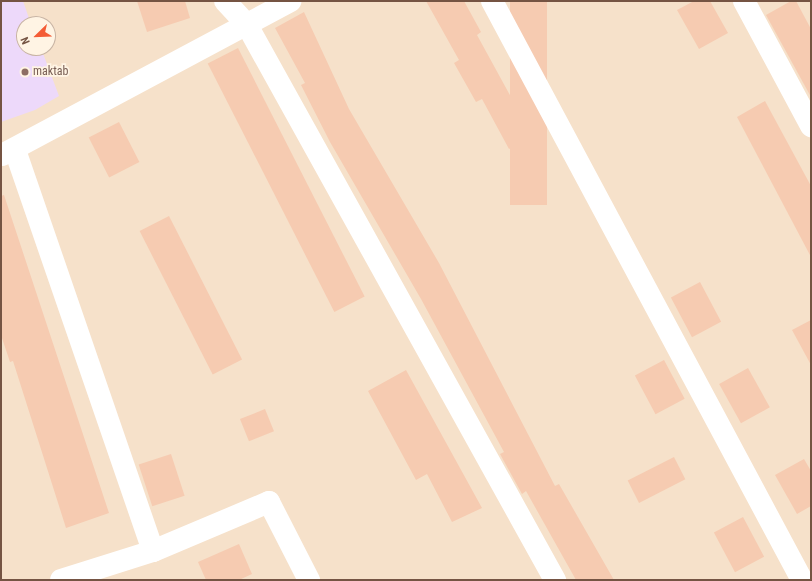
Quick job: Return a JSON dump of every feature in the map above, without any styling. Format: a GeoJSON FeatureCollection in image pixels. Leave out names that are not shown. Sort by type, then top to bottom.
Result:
{"type":"FeatureCollection","features":[{"type":"Feature","properties":{"kind":"street"},"geometry":{"type":"LineString","coordinates":[[226,1],[247,25],[555,580]]}},
{"type":"Feature","properties":{"kind":"street"},"geometry":{"type":"LineString","coordinates":[[153,551],[8,153],[291,1]]}},
{"type":"Feature","properties":{"kind":"street"},"geometry":{"type":"LineString","coordinates":[[492,1],[802,580]]}},
{"type":"Feature","properties":{"kind":"street"},"geometry":{"type":"LineString","coordinates":[[744,1],[811,126]]}},
{"type":"Feature","properties":{"kind":"street"},"geometry":{"type":"LineString","coordinates":[[61,580],[153,551],[269,502],[310,580]]}},
{"type":"Feature","properties":{"kind":"shaded area"},"geometry":{"type":"Polygon","coordinates":[[[1,1],[811,1],[811,580],[1,580],[1,1]]]}},
{"type":"Feature","properties":{"kind":"shaded area","name":"maktab"},"geometry":{"type":"Polygon","coordinates":[[[1,1],[23,1],[28,16],[16,16],[16,56],[44,56],[59,96],[35,110],[1,122],[1,1]]]}},
{"type":"Feature","properties":{"kind":"building"},"geometry":{"type":"Polygon","coordinates":[[[137,1],[185,1],[190,18],[147,32],[137,1]]]}},
{"type":"Feature","properties":{"kind":"building"},"geometry":{"type":"Polygon","coordinates":[[[426,1],[464,1],[481,32],[477,35],[511,97],[517,94],[538,133],[509,149],[482,99],[476,102],[454,63],[459,60],[426,1]]]}},
{"type":"Feature","properties":{"kind":"building"},"geometry":{"type":"Polygon","coordinates":[[[510,1],[547,1],[547,205],[510,205],[510,1]]]}},
{"type":"Feature","properties":{"kind":"building"},"geometry":{"type":"Polygon","coordinates":[[[694,1],[710,1],[728,33],[699,49],[677,10],[694,1]]]}},
{"type":"Feature","properties":{"kind":"building"},"geometry":{"type":"Polygon","coordinates":[[[791,1],[796,1],[811,29],[811,97],[766,15],[791,1]]]}},
{"type":"Feature","properties":{"kind":"building"},"geometry":{"type":"Polygon","coordinates":[[[304,12],[349,109],[439,263],[555,486],[559,484],[614,580],[576,580],[526,491],[522,494],[500,454],[504,452],[421,299],[330,142],[301,85],[305,83],[275,28],[304,12]]]}},
{"type":"Feature","properties":{"kind":"building"},"geometry":{"type":"Polygon","coordinates":[[[238,48],[365,297],[334,312],[208,63],[238,48]]]}},
{"type":"Feature","properties":{"kind":"building"},"geometry":{"type":"Polygon","coordinates":[[[765,101],[811,186],[811,257],[737,117],[765,101]]]}},
{"type":"Feature","properties":{"kind":"building"},"geometry":{"type":"Polygon","coordinates":[[[119,122],[139,162],[109,178],[89,137],[119,122]]]}},
{"type":"Feature","properties":{"kind":"building"},"geometry":{"type":"Polygon","coordinates":[[[4,195],[109,513],[66,528],[13,361],[10,362],[1,335],[1,196],[4,195]]]}},
{"type":"Feature","properties":{"kind":"building"},"geometry":{"type":"Polygon","coordinates":[[[169,216],[242,359],[213,374],[140,231],[169,216]]]}},
{"type":"Feature","properties":{"kind":"building"},"geometry":{"type":"Polygon","coordinates":[[[700,282],[721,322],[692,337],[671,297],[700,282]]]}},
{"type":"Feature","properties":{"kind":"building"},"geometry":{"type":"Polygon","coordinates":[[[811,320],[811,365],[792,330],[811,320]]]}},
{"type":"Feature","properties":{"kind":"building"},"geometry":{"type":"Polygon","coordinates":[[[664,360],[685,399],[656,414],[635,375],[664,360]]]}},
{"type":"Feature","properties":{"kind":"building"},"geometry":{"type":"Polygon","coordinates":[[[748,368],[770,407],[741,423],[719,384],[748,368]]]}},
{"type":"Feature","properties":{"kind":"building"},"geometry":{"type":"Polygon","coordinates":[[[406,370],[482,508],[452,522],[427,474],[416,480],[368,391],[406,370]]]}},
{"type":"Feature","properties":{"kind":"building"},"geometry":{"type":"Polygon","coordinates":[[[265,409],[274,431],[249,441],[240,419],[265,409]]]}},
{"type":"Feature","properties":{"kind":"building"},"geometry":{"type":"Polygon","coordinates":[[[171,454],[185,496],[152,506],[139,465],[171,454]]]}},
{"type":"Feature","properties":{"kind":"building"},"geometry":{"type":"Polygon","coordinates":[[[674,457],[685,479],[639,503],[628,481],[674,457]]]}},
{"type":"Feature","properties":{"kind":"building"},"geometry":{"type":"Polygon","coordinates":[[[804,459],[811,471],[811,506],[797,514],[775,475],[804,459]]]}},
{"type":"Feature","properties":{"kind":"building"},"geometry":{"type":"Polygon","coordinates":[[[743,517],[764,557],[735,572],[714,532],[743,517]]]}},
{"type":"Feature","properties":{"kind":"building"},"geometry":{"type":"Polygon","coordinates":[[[239,544],[252,574],[239,580],[206,580],[198,562],[239,544]]]}},
{"type":"Feature","properties":{"kind":"place","name":"maktab"},"geometry":{"type":"Point","coordinates":[25,72]}}]}
